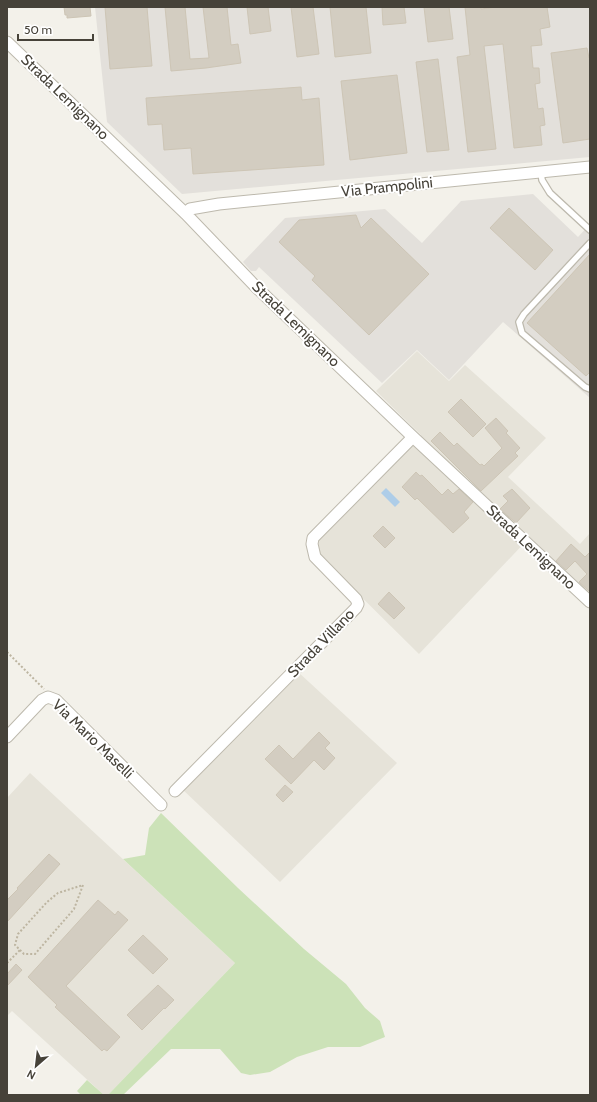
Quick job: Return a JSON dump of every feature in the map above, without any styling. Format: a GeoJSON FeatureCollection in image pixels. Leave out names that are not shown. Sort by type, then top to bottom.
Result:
{"type":"FeatureCollection","features":[{"type":"Feature","properties":{"kind":"street","name":"Strada Lemignano"},"geometry":{"type":"LineString","coordinates":[[7,42],[186,214],[256,287],[590,602]]}},
{"type":"Feature","properties":{"kind":"street","name":"Via Prampolini"},"geometry":{"type":"LineString","coordinates":[[186,214],[190,210],[212,205],[590,167]]}},
{"type":"Feature","properties":{"kind":"street","name":"Strada Villano"},"geometry":{"type":"LineString","coordinates":[[175,791],[356,608],[358,604],[356,599],[315,557],[312,544],[313,538],[414,437]]}},
{"type":"Feature","properties":{"kind":"street","name":"Via Mario Maselli"},"geometry":{"type":"LineString","coordinates":[[7,737],[38,704],[48,697],[56,700],[161,805]]}},
{"type":"Feature","properties":{"kind":"lane"},"geometry":{"type":"LineString","coordinates":[[541,172],[542,180],[550,193],[590,230]]}},
{"type":"Feature","properties":{"kind":"lane"},"geometry":{"type":"LineString","coordinates":[[590,243],[524,314],[519,322],[522,333],[584,387],[590,390]]}},
{"type":"Feature","properties":{"kind":"path"},"geometry":{"type":"LineString","coordinates":[[7,652],[45,690],[48,697]]}},
{"type":"Feature","properties":{"kind":"path"},"geometry":{"type":"LineString","coordinates":[[83,885],[74,908],[35,954],[24,954],[20,950],[15,945],[18,934],[47,902],[58,893],[83,885]]}},
{"type":"Feature","properties":{"kind":"path"},"geometry":{"type":"LineString","coordinates":[[7,963],[20,950]]}},
{"type":"Feature","properties":{"kind":"shaded area"},"geometry":{"type":"Polygon","coordinates":[[[95,7],[590,7],[590,157],[182,194],[107,122],[95,7]]]}},
{"type":"Feature","properties":{"kind":"shaded area"},"geometry":{"type":"Polygon","coordinates":[[[533,194],[578,237],[590,224],[590,398],[503,322],[449,380],[417,350],[382,383],[259,267],[256,271],[251,271],[243,262],[285,218],[385,209],[422,243],[461,201],[533,194]]]}},
{"type":"Feature","properties":{"kind":"shaded area"},"geometry":{"type":"Polygon","coordinates":[[[417,351],[449,381],[465,365],[546,438],[508,477],[580,544],[590,533],[590,594],[529,538],[419,654],[319,555],[317,541],[421,435],[376,391],[417,351]]]}},
{"type":"Feature","properties":{"kind":"shaded area"},"geometry":{"type":"Polygon","coordinates":[[[297,671],[397,763],[280,882],[181,788],[297,671]]]}},
{"type":"Feature","properties":{"kind":"shaded area"},"geometry":{"type":"Polygon","coordinates":[[[30,773],[235,963],[108,1095],[104,1095],[12,1011],[7,1016],[7,798],[30,773]]]}},
{"type":"Feature","properties":{"kind":"green space"},"geometry":{"type":"Polygon","coordinates":[[[161,813],[238,888],[304,949],[346,984],[365,1008],[380,1021],[385,1037],[360,1047],[328,1047],[297,1057],[270,1072],[250,1075],[241,1073],[220,1049],[171,1049],[123,1095],[108,1095],[235,963],[123,859],[145,855],[149,828],[161,813]]]}},
{"type":"Feature","properties":{"kind":"green space"},"geometry":{"type":"Polygon","coordinates":[[[87,1080],[104,1095],[81,1095],[77,1091],[87,1080]]]}},
{"type":"Feature","properties":{"kind":"water"},"geometry":{"type":"Polygon","coordinates":[[[386,488],[400,502],[395,507],[381,493],[386,488]]]}},
{"type":"Feature","properties":{"kind":"building"},"geometry":{"type":"Polygon","coordinates":[[[64,7],[90,7],[91,16],[67,18],[64,7]]]}},
{"type":"Feature","properties":{"kind":"building"},"geometry":{"type":"Polygon","coordinates":[[[105,7],[147,7],[152,66],[110,69],[105,7]]]}},
{"type":"Feature","properties":{"kind":"building"},"geometry":{"type":"Polygon","coordinates":[[[165,7],[185,7],[190,59],[209,58],[203,7],[227,7],[231,45],[238,44],[241,63],[171,71],[165,7]]]}},
{"type":"Feature","properties":{"kind":"building"},"geometry":{"type":"Polygon","coordinates":[[[247,7],[268,7],[271,31],[250,34],[247,7]]]}},
{"type":"Feature","properties":{"kind":"building"},"geometry":{"type":"Polygon","coordinates":[[[291,7],[313,7],[319,54],[297,57],[291,7]]]}},
{"type":"Feature","properties":{"kind":"building"},"geometry":{"type":"Polygon","coordinates":[[[330,7],[366,7],[371,53],[335,57],[330,7]]]}},
{"type":"Feature","properties":{"kind":"building"},"geometry":{"type":"Polygon","coordinates":[[[382,7],[404,7],[406,23],[383,25],[382,7]]]}},
{"type":"Feature","properties":{"kind":"building"},"geometry":{"type":"Polygon","coordinates":[[[424,7],[449,7],[453,39],[428,42],[424,7]]]}},
{"type":"Feature","properties":{"kind":"building"},"geometry":{"type":"Polygon","coordinates":[[[465,7],[481,7],[481,9],[496,7],[547,7],[550,27],[540,29],[542,45],[531,46],[533,68],[539,68],[540,83],[535,84],[538,109],[543,108],[545,125],[540,126],[542,145],[514,148],[503,44],[484,46],[496,149],[468,152],[457,57],[470,55],[465,7]]]}},
{"type":"Feature","properties":{"kind":"building"},"geometry":{"type":"Polygon","coordinates":[[[587,48],[590,58],[590,139],[563,143],[551,53],[587,48]]]}},
{"type":"Feature","properties":{"kind":"building"},"geometry":{"type":"Polygon","coordinates":[[[438,59],[449,150],[427,152],[416,62],[438,59]]]}},
{"type":"Feature","properties":{"kind":"building"},"geometry":{"type":"Polygon","coordinates":[[[397,75],[407,153],[350,160],[341,81],[397,75]]]}},
{"type":"Feature","properties":{"kind":"building"},"geometry":{"type":"Polygon","coordinates":[[[301,87],[302,100],[319,98],[324,165],[193,174],[191,148],[164,150],[162,124],[148,125],[146,98],[301,87]]]}},
{"type":"Feature","properties":{"kind":"building"},"geometry":{"type":"Polygon","coordinates":[[[509,208],[553,250],[535,270],[490,228],[509,208]]]}},
{"type":"Feature","properties":{"kind":"building"},"geometry":{"type":"Polygon","coordinates":[[[356,215],[361,228],[371,218],[429,274],[369,335],[312,280],[315,276],[279,242],[299,220],[356,215]]]}},
{"type":"Feature","properties":{"kind":"building"},"geometry":{"type":"Polygon","coordinates":[[[590,254],[590,372],[586,376],[527,323],[590,254]]]}},
{"type":"Feature","properties":{"kind":"building"},"geometry":{"type":"Polygon","coordinates":[[[461,399],[486,424],[473,437],[448,412],[461,399]]]}},
{"type":"Feature","properties":{"kind":"building"},"geometry":{"type":"Polygon","coordinates":[[[496,418],[508,431],[506,433],[520,448],[515,453],[518,456],[481,491],[431,441],[440,432],[454,446],[457,443],[480,465],[482,464],[484,466],[502,448],[485,428],[496,418]]]}},
{"type":"Feature","properties":{"kind":"building"},"geometry":{"type":"Polygon","coordinates":[[[416,472],[420,476],[422,475],[442,495],[448,489],[453,494],[459,489],[473,502],[464,512],[469,518],[453,533],[417,498],[415,500],[402,487],[416,472]]]}},
{"type":"Feature","properties":{"kind":"building"},"geometry":{"type":"Polygon","coordinates":[[[512,489],[530,508],[516,523],[500,509],[508,501],[503,496],[512,489]]]}},
{"type":"Feature","properties":{"kind":"building"},"geometry":{"type":"Polygon","coordinates":[[[383,526],[395,538],[385,548],[373,536],[383,526]]]}},
{"type":"Feature","properties":{"kind":"building"},"geometry":{"type":"Polygon","coordinates":[[[571,544],[585,557],[590,552],[590,592],[579,582],[587,574],[575,561],[566,570],[556,561],[571,544]]]}},
{"type":"Feature","properties":{"kind":"building"},"geometry":{"type":"Polygon","coordinates":[[[389,592],[405,608],[394,619],[378,604],[389,592]]]}},
{"type":"Feature","properties":{"kind":"building"},"geometry":{"type":"Polygon","coordinates":[[[319,732],[330,743],[325,748],[335,758],[324,770],[314,760],[291,784],[265,759],[279,745],[293,759],[319,732]]]}},
{"type":"Feature","properties":{"kind":"building"},"geometry":{"type":"Polygon","coordinates":[[[285,785],[293,792],[283,802],[276,795],[285,785]]]}},
{"type":"Feature","properties":{"kind":"building"},"geometry":{"type":"Polygon","coordinates":[[[49,854],[60,864],[7,922],[7,900],[49,854]]]}},
{"type":"Feature","properties":{"kind":"building"},"geometry":{"type":"Polygon","coordinates":[[[98,900],[115,915],[118,911],[128,920],[66,986],[120,1037],[107,1051],[104,1049],[102,1051],[55,1007],[57,1005],[28,977],[98,900]]]}},
{"type":"Feature","properties":{"kind":"building"},"geometry":{"type":"Polygon","coordinates":[[[143,935],[168,959],[153,974],[128,950],[143,935]]]}},
{"type":"Feature","properties":{"kind":"building"},"geometry":{"type":"Polygon","coordinates":[[[16,964],[22,970],[7,986],[7,974],[16,964]]]}},
{"type":"Feature","properties":{"kind":"building"},"geometry":{"type":"Polygon","coordinates":[[[158,985],[174,1000],[142,1030],[127,1015],[158,985]]]}}]}
